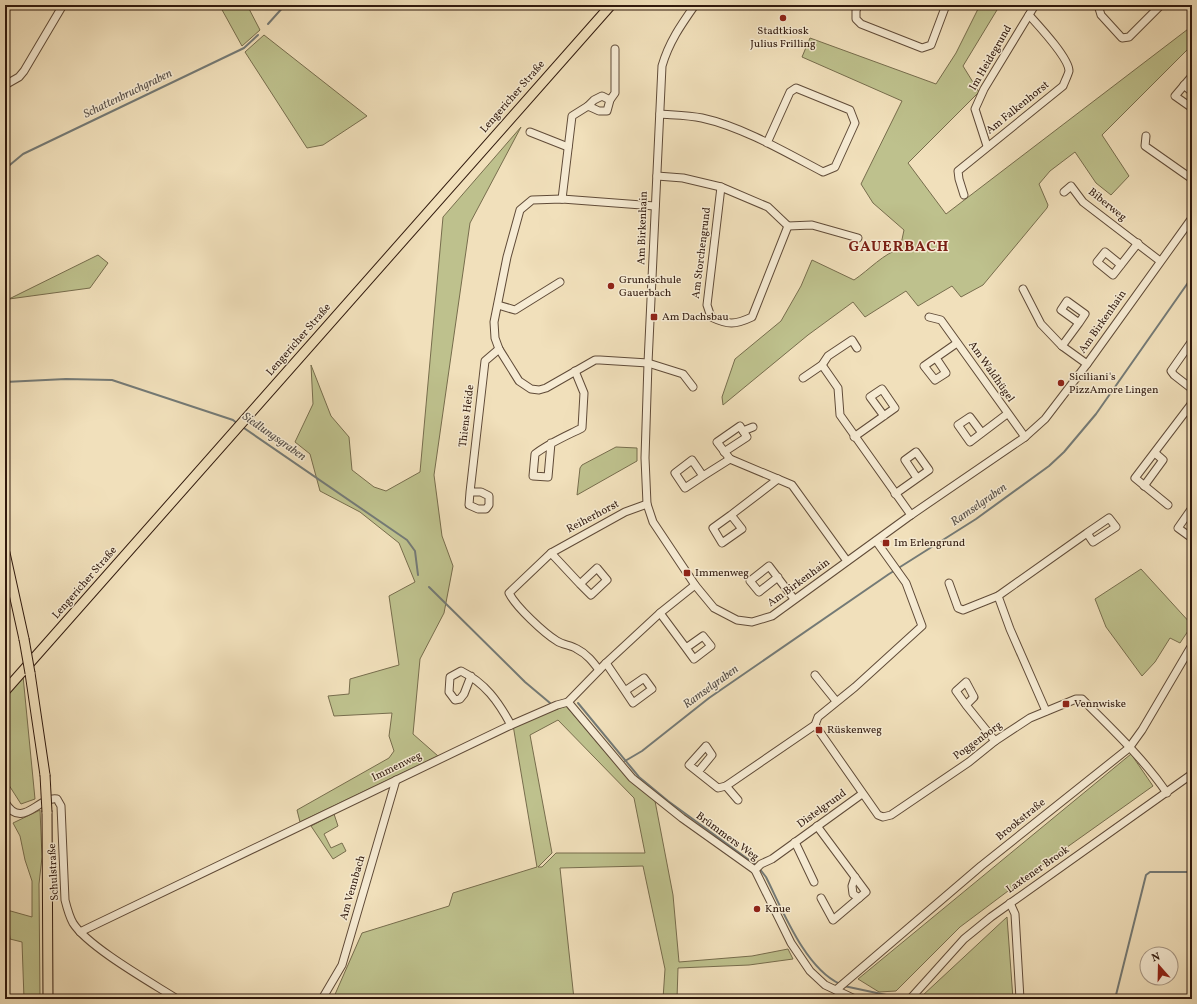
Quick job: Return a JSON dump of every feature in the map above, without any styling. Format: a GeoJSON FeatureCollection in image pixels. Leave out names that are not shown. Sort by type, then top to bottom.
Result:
{"type":"FeatureCollection","features":[{"type":"Feature","properties":{"kind":"main road","name":"Lengericher Straße"},"geometry":{"type":"LineString","coordinates":[[5,691],[233,431],[611,5]]}},
{"type":"Feature","properties":{"kind":"main road"},"geometry":{"type":"LineString","coordinates":[[5,553],[24,639],[45,775],[47,812],[48,999]]}},
{"type":"Feature","properties":{"kind":"street"},"geometry":{"type":"LineString","coordinates":[[5,85],[19,77],[24,71],[63,5]]}},
{"type":"Feature","properties":{"kind":"street","name":"Am Birkenhain"},"geometry":{"type":"LineString","coordinates":[[695,5],[674,35],[662,66],[648,363],[645,458],[647,504],[653,522],[695,585],[714,608],[737,620],[752,622],[772,616],[911,515],[1025,437],[1056,406],[1192,219]]}},
{"type":"Feature","properties":{"kind":"street"},"geometry":{"type":"LineString","coordinates":[[858,5],[856,18],[861,24],[922,48],[931,45],[946,5]]}},
{"type":"Feature","properties":{"kind":"street","name":"Im Heidegrund"},"geometry":{"type":"LineString","coordinates":[[988,146],[975,109],[984,90],[1035,5]]}},
{"type":"Feature","properties":{"kind":"street"},"geometry":{"type":"LineString","coordinates":[[1098,5],[1102,15],[1122,38],[1129,37],[1161,5]]}},
{"type":"Feature","properties":{"kind":"street","name":"Am Falkenhorst"},"geometry":{"type":"LineString","coordinates":[[964,195],[958,171],[1063,86],[1069,71],[1068,65],[1052,41],[1029,15]]}},
{"type":"Feature","properties":{"kind":"street"},"geometry":{"type":"LineString","coordinates":[[588,106],[599,111],[607,111],[610,100],[615,93],[615,49]]}},
{"type":"Feature","properties":{"kind":"street"},"geometry":{"type":"LineString","coordinates":[[1192,76],[1175,96],[1192,108]]}},
{"type":"Feature","properties":{"kind":"street"},"geometry":{"type":"LineString","coordinates":[[1184,85],[1192,92]]}},
{"type":"Feature","properties":{"kind":"street"},"geometry":{"type":"LineString","coordinates":[[660,114],[701,118],[716,122],[767,143],[823,172],[836,167],[855,123],[850,110],[796,88],[790,92],[767,143]]}},
{"type":"Feature","properties":{"kind":"street"},"geometry":{"type":"LineString","coordinates":[[562,199],[572,116],[602,96],[610,100]]}},
{"type":"Feature","properties":{"kind":"street"},"geometry":{"type":"LineString","coordinates":[[530,132],[568,147]]}},
{"type":"Feature","properties":{"kind":"street"},"geometry":{"type":"LineString","coordinates":[[1146,136],[1145,146],[1192,179]]}},
{"type":"Feature","properties":{"kind":"street"},"geometry":{"type":"LineString","coordinates":[[657,176],[683,178],[721,187],[768,207],[788,226],[812,225],[858,238]]}},
{"type":"Feature","properties":{"kind":"street","name":"Biberweg"},"geometry":{"type":"LineString","coordinates":[[1064,192],[1071,186],[1083,202],[1160,261]]}},
{"type":"Feature","properties":{"kind":"street","name":"Am Storchengrund"},"geometry":{"type":"LineString","coordinates":[[721,187],[707,305],[711,317],[724,323],[738,323],[752,317],[788,226]]}},
{"type":"Feature","properties":{"kind":"street"},"geometry":{"type":"LineString","coordinates":[[655,206],[562,199],[532,200],[520,210],[507,257],[494,322],[496,338],[499,349],[519,381],[531,389],[539,390],[546,388],[595,360],[648,363],[683,374],[693,387]]}},
{"type":"Feature","properties":{"kind":"street"},"geometry":{"type":"LineString","coordinates":[[1121,265],[1138,243]]}},
{"type":"Feature","properties":{"kind":"street"},"geometry":{"type":"LineString","coordinates":[[498,305],[515,310],[560,282]]}},
{"type":"Feature","properties":{"kind":"street"},"geometry":{"type":"LineString","coordinates":[[1023,289],[1041,324],[1062,346],[1087,364]]}},
{"type":"Feature","properties":{"kind":"street","name":"Am Waldhügel"},"geometry":{"type":"LineString","coordinates":[[929,316],[941,320],[1007,414],[1025,437]]}},
{"type":"Feature","properties":{"kind":"street"},"geometry":{"type":"LineString","coordinates":[[1062,346],[1079,323]]}},
{"type":"Feature","properties":{"kind":"street"},"geometry":{"type":"LineString","coordinates":[[803,378],[822,365],[828,356],[852,340],[857,348]]}},
{"type":"Feature","properties":{"kind":"street"},"geometry":{"type":"LineString","coordinates":[[1192,341],[1171,371],[1192,389]]}},
{"type":"Feature","properties":{"kind":"street","name":"Am Waldhügel"},"geometry":{"type":"LineString","coordinates":[[936,358],[957,343]]}},
{"type":"Feature","properties":{"kind":"street","name":"Thiens Heide"},"geometry":{"type":"LineString","coordinates":[[470,492],[485,361],[499,349]]}},
{"type":"Feature","properties":{"kind":"street"},"geometry":{"type":"LineString","coordinates":[[822,365],[838,388],[840,415],[854,437],[911,515]]}},
{"type":"Feature","properties":{"kind":"street"},"geometry":{"type":"LineString","coordinates":[[551,443],[548,477],[533,476],[534,454],[551,443],[582,428],[584,393],[575,371]]}},
{"type":"Feature","properties":{"kind":"street"},"geometry":{"type":"LineString","coordinates":[[1168,505],[1135,478],[1192,403]]}},
{"type":"Feature","properties":{"kind":"street","name":"Am Waldhügel"},"geometry":{"type":"LineString","coordinates":[[982,433],[1007,414]]}},
{"type":"Feature","properties":{"kind":"street"},"geometry":{"type":"LineString","coordinates":[[854,437],[884,416]]}},
{"type":"Feature","properties":{"kind":"street"},"geometry":{"type":"LineString","coordinates":[[724,452],[746,437],[740,426],[718,442],[724,452],[730,459],[792,486],[847,561]]}},
{"type":"Feature","properties":{"kind":"street"},"geometry":{"type":"LineString","coordinates":[[744,431],[753,427]]}},
{"type":"Feature","properties":{"kind":"street"},"geometry":{"type":"LineString","coordinates":[[1144,486],[1163,460],[1154,453]]}},
{"type":"Feature","properties":{"kind":"street"},"geometry":{"type":"LineString","coordinates":[[703,476],[730,459]]}},
{"type":"Feature","properties":{"kind":"street"},"geometry":{"type":"LineString","coordinates":[[895,494],[917,478]]}},
{"type":"Feature","properties":{"kind":"street"},"geometry":{"type":"LineString","coordinates":[[731,515],[778,479]]}},
{"type":"Feature","properties":{"kind":"street","name":"Reiherhorst"},"geometry":{"type":"LineString","coordinates":[[599,670],[588,656],[552,637],[512,599],[509,593],[551,553],[625,512],[647,504]]}},
{"type":"Feature","properties":{"kind":"street"},"geometry":{"type":"LineString","coordinates":[[1192,508],[1178,528],[1189,536],[1192,532]]}},
{"type":"Feature","properties":{"kind":"street"},"geometry":{"type":"LineString","coordinates":[[949,583],[958,608],[963,610],[998,596],[1087,533]]}},
{"type":"Feature","properties":{"kind":"street"},"geometry":{"type":"LineString","coordinates":[[698,772],[718,788],[726,786],[815,725],[818,717],[855,687],[922,626],[906,583],[876,541]]}},
{"type":"Feature","properties":{"kind":"street"},"geometry":{"type":"LineString","coordinates":[[551,553],[580,584]]}},
{"type":"Feature","properties":{"kind":"street"},"geometry":{"type":"LineString","coordinates":[[778,578],[794,599]]}},
{"type":"Feature","properties":{"kind":"street","name":"Immenweg"},"geometry":{"type":"LineString","coordinates":[[80,932],[511,725],[557,705],[568,702],[606,663],[660,613],[695,585]]}},
{"type":"Feature","properties":{"kind":"street"},"geometry":{"type":"LineString","coordinates":[[998,596],[1010,629],[1046,711]]}},
{"type":"Feature","properties":{"kind":"street"},"geometry":{"type":"LineString","coordinates":[[660,613],[686,648]]}},
{"type":"Feature","properties":{"kind":"street","name":"Brookstraße"},"geometry":{"type":"LineString","coordinates":[[837,989],[981,866],[1129,748],[1142,730],[1192,645]]}},
{"type":"Feature","properties":{"kind":"street"},"geometry":{"type":"LineString","coordinates":[[606,663],[625,691]]}},
{"type":"Feature","properties":{"kind":"street"},"geometry":{"type":"LineString","coordinates":[[815,674],[836,702]]}},
{"type":"Feature","properties":{"kind":"street"},"geometry":{"type":"LineString","coordinates":[[471,676],[475,678],[499,703],[511,725]]}},
{"type":"Feature","properties":{"kind":"street","name":"Poggenborg"},"geometry":{"type":"LineString","coordinates":[[815,725],[862,794],[878,815],[884,817],[891,815],[1030,718],[1076,699],[1082,699],[1129,748],[1167,793]]}},
{"type":"Feature","properties":{"kind":"street","name":"Brümmers Weg"},"geometry":{"type":"LineString","coordinates":[[568,702],[632,778],[682,818],[757,868],[791,943],[810,971],[825,985],[837,989],[855,999]]}},
{"type":"Feature","properties":{"kind":"street"},"geometry":{"type":"LineString","coordinates":[[966,704],[995,741]]}},
{"type":"Feature","properties":{"kind":"street","name":"Laxtener Brook"},"geometry":{"type":"LineString","coordinates":[[910,999],[964,939],[1010,903],[1192,774]]}},
{"type":"Feature","properties":{"kind":"street","name":"Am Vennbach"},"geometry":{"type":"LineString","coordinates":[[322,999],[342,965],[396,780]]}},
{"type":"Feature","properties":{"kind":"street"},"geometry":{"type":"LineString","coordinates":[[726,786],[738,800]]}},
{"type":"Feature","properties":{"kind":"street","name":"Distelgrund"},"geometry":{"type":"LineString","coordinates":[[757,868],[772,859],[862,794]]}},
{"type":"Feature","properties":{"kind":"street","name":"Schulstraße"},"geometry":{"type":"LineString","coordinates":[[5,802],[13,812],[17,813],[25,812],[54,798],[60,802],[66,905],[70,918],[80,932],[102,949],[178,999]]}},
{"type":"Feature","properties":{"kind":"street"},"geometry":{"type":"LineString","coordinates":[[817,826],[866,892],[833,920],[821,898]]}},
{"type":"Feature","properties":{"kind":"street","name":"Distelgrund"},"geometry":{"type":"LineString","coordinates":[[794,842],[814,882]]}},
{"type":"Feature","properties":{"kind":"street"},"geometry":{"type":"LineString","coordinates":[[1010,903],[1015,914],[1020,999]]}},
{"type":"Feature","properties":{"kind":"green space"},"geometry":{"type":"Polygon","coordinates":[[[217,5],[247,5],[260,30],[242,46],[221,8],[217,5]]]}},
{"type":"Feature","properties":{"kind":"green space"},"geometry":{"type":"Polygon","coordinates":[[[980,5],[1000,5],[963,66],[979,92],[908,163],[946,214],[1192,26],[1192,45],[1102,135],[1129,176],[1111,195],[1096,183],[1075,152],[1050,171],[1039,184],[1048,205],[1047,208],[983,285],[961,297],[952,286],[918,306],[906,291],[865,317],[853,302],[808,335],[723,405],[722,397],[735,359],[781,321],[801,286],[812,260],[854,280],[882,258],[900,249],[904,230],[873,203],[861,184],[902,101],[802,57],[810,38],[936,84],[956,53],[980,5]]]}},
{"type":"Feature","properties":{"kind":"green space"},"geometry":{"type":"Polygon","coordinates":[[[264,35],[367,116],[323,145],[307,148],[245,52],[264,35]]]}},
{"type":"Feature","properties":{"kind":"green space"},"geometry":{"type":"Polygon","coordinates":[[[521,127],[470,223],[434,475],[442,536],[453,566],[444,613],[420,659],[413,734],[438,756],[300,822],[297,810],[389,758],[394,751],[389,736],[392,713],[334,716],[328,696],[349,694],[350,679],[399,665],[389,596],[415,582],[399,543],[360,512],[320,491],[310,454],[295,442],[313,404],[311,365],[331,416],[349,437],[352,470],[374,487],[386,491],[420,472],[443,217],[521,127]]]}},
{"type":"Feature","properties":{"kind":"green space"},"geometry":{"type":"Polygon","coordinates":[[[98,255],[108,263],[90,288],[9,299],[98,255]]]}},
{"type":"Feature","properties":{"kind":"green space"},"geometry":{"type":"Polygon","coordinates":[[[616,447],[637,448],[637,461],[577,495],[580,468],[582,465],[616,447]]]}},
{"type":"Feature","properties":{"kind":"green space"},"geometry":{"type":"Polygon","coordinates":[[[1141,569],[1192,625],[1180,643],[1170,638],[1155,662],[1142,676],[1106,627],[1095,599],[1141,569]]]}},
{"type":"Feature","properties":{"kind":"green space"},"geometry":{"type":"Polygon","coordinates":[[[23,676],[35,799],[21,804],[5,779],[5,698],[23,676]]]}},
{"type":"Feature","properties":{"kind":"green space"},"geometry":{"type":"Polygon","coordinates":[[[566,706],[630,781],[655,801],[673,895],[679,962],[752,956],[788,949],[793,959],[749,965],[678,968],[677,999],[663,999],[665,969],[643,866],[560,868],[574,999],[333,999],[362,933],[449,906],[453,893],[537,867],[513,725],[566,706]],[[558,720],[530,735],[552,853],[538,867],[542,867],[556,853],[645,853],[634,798],[558,720]]]}},
{"type":"Feature","properties":{"kind":"green space"},"geometry":{"type":"Polygon","coordinates":[[[1131,754],[1153,786],[1056,855],[960,927],[896,991],[879,992],[858,979],[1131,754]]]}},
{"type":"Feature","properties":{"kind":"green space"},"geometry":{"type":"Polygon","coordinates":[[[40,810],[42,857],[39,884],[40,999],[24,999],[22,942],[10,939],[7,910],[32,917],[32,881],[25,860],[20,836],[13,823],[40,810]]]}},
{"type":"Feature","properties":{"kind":"green space"},"geometry":{"type":"Polygon","coordinates":[[[334,814],[338,826],[324,834],[331,848],[342,843],[346,851],[333,859],[311,826],[334,814]]]}},
{"type":"Feature","properties":{"kind":"green space"},"geometry":{"type":"Polygon","coordinates":[[[1007,917],[1013,999],[935,999],[922,996],[1007,917]]]}},
{"type":"Feature","properties":{"kind":"waterway","name":"Schattenbruchgraben"},"geometry":{"type":"LineString","coordinates":[[268,24],[285,5]]}},
{"type":"Feature","properties":{"kind":"waterway","name":"Schattenbruchgraben"},"geometry":{"type":"LineString","coordinates":[[5,169],[23,154],[244,48],[258,35]]}},
{"type":"Feature","properties":{"kind":"waterway","name":"Ramselgraben"},"geometry":{"type":"LineString","coordinates":[[625,761],[642,751],[709,698],[889,574],[976,519],[1049,466],[1064,452],[1096,414],[1192,277]]}},
{"type":"Feature","properties":{"kind":"waterway","name":"Siedlungsgraben"},"geometry":{"type":"LineString","coordinates":[[5,382],[66,379],[112,380],[233,420],[238,424]]}},
{"type":"Feature","properties":{"kind":"waterway","name":"Siedlungsgraben"},"geometry":{"type":"LineString","coordinates":[[241,426],[407,540],[415,551],[418,575]]}},
{"type":"Feature","properties":{"kind":"waterway"},"geometry":{"type":"LineString","coordinates":[[429,587],[525,682],[550,703]]}},
{"type":"Feature","properties":{"kind":"waterway"},"geometry":{"type":"LineString","coordinates":[[578,703],[639,777],[668,801],[756,865]]}},
{"type":"Feature","properties":{"kind":"waterway"},"geometry":{"type":"LineString","coordinates":[[759,868],[766,877],[788,922],[806,952],[827,976],[840,984]]}},
{"type":"Feature","properties":{"kind":"waterway"},"geometry":{"type":"LineString","coordinates":[[1115,999],[1146,875],[1150,872],[1192,872]]}},
{"type":"Feature","properties":{"kind":"waterway"},"geometry":{"type":"LineString","coordinates":[[844,986],[905,999]]}},
{"type":"Feature","properties":{"kind":"place","name":"Stadtkiosk Julius Frilling"},"geometry":{"type":"Point","coordinates":[783,18]}},
{"type":"Feature","properties":{"kind":"place","name":"Grundschule Gauerbach"},"geometry":{"type":"Point","coordinates":[611,286]}},
{"type":"Feature","properties":{"kind":"place","name":"Am Dachsbau"},"geometry":{"type":"Point","coordinates":[654,317]}},
{"type":"Feature","properties":{"kind":"place","name":"Siciliani's PizzAmore Lingen"},"geometry":{"type":"Point","coordinates":[1061,383]}},
{"type":"Feature","properties":{"kind":"place","name":"Im Erlengrund"},"geometry":{"type":"Point","coordinates":[886,543]}},
{"type":"Feature","properties":{"kind":"place","name":"Immenweg"},"geometry":{"type":"Point","coordinates":[687,573]}},
{"type":"Feature","properties":{"kind":"place","name":"Vennwiske"},"geometry":{"type":"Point","coordinates":[1066,704]}},
{"type":"Feature","properties":{"kind":"place","name":"Rüskenweg"},"geometry":{"type":"Point","coordinates":[819,730]}},
{"type":"Feature","properties":{"kind":"place","name":"Knue"},"geometry":{"type":"Point","coordinates":[757,909]}},
{"type":"Feature","properties":{"kind":"district","name":"GAUERBACH"},"geometry":{"type":"Point","coordinates":[899,247]}}]}
